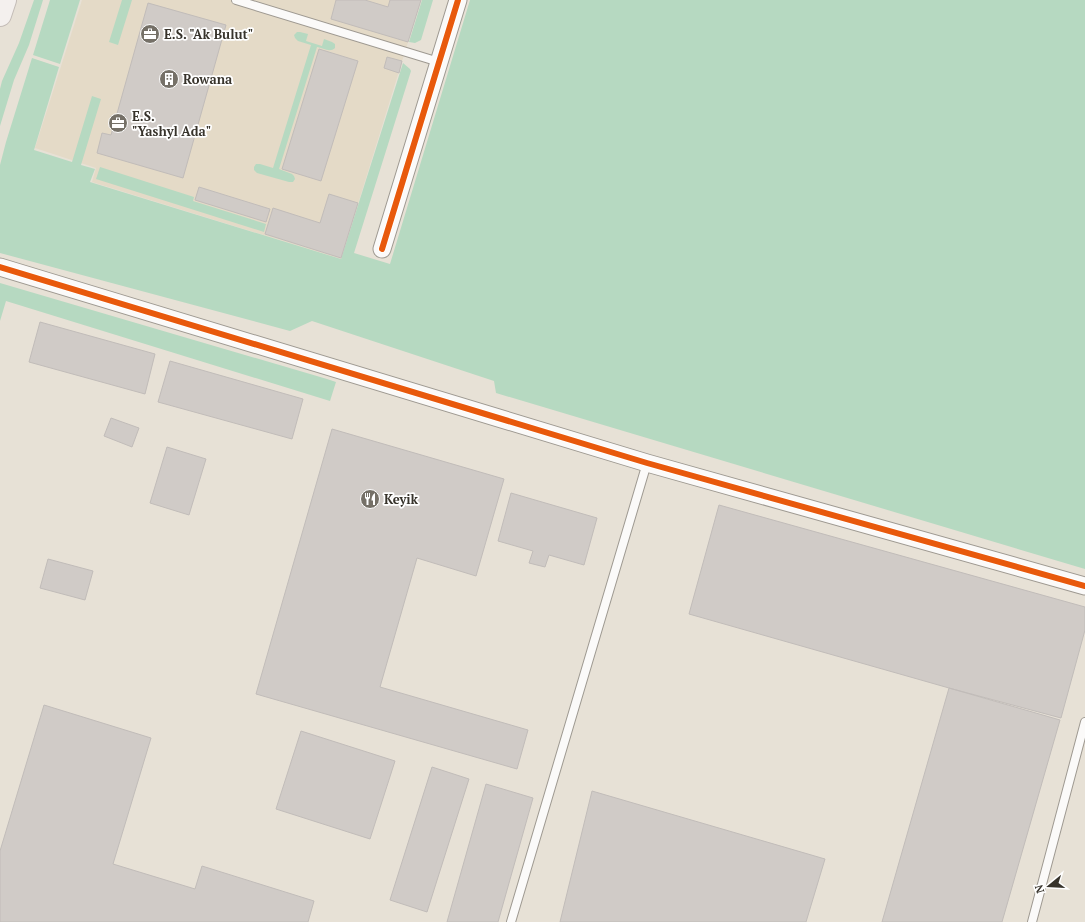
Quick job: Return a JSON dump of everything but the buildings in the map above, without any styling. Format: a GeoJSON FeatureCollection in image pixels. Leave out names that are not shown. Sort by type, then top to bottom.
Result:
{"type":"FeatureCollection","features":[{"type":"Feature","properties":{"kind":"street"},"geometry":{"type":"LineString","coordinates":[[382,249],[458,0]]}},
{"type":"Feature","properties":{"kind":"street"},"geometry":{"type":"LineString","coordinates":[[0,267],[647,462],[1085,586]]}},
{"type":"Feature","properties":{"kind":"lane"},"geometry":{"type":"LineString","coordinates":[[236,0],[439,62]]}},
{"type":"Feature","properties":{"kind":"lane"},"geometry":{"type":"LineString","coordinates":[[512,922],[647,462]]}},
{"type":"Feature","properties":{"kind":"lane"},"geometry":{"type":"LineString","coordinates":[[1032,922],[1085,722]]}},
{"type":"Feature","properties":{"kind":"shaded area"},"geometry":{"type":"Polygon","coordinates":[[[82,0],[421,0],[341,259],[92,182],[96,168],[35,148],[82,0]]]}},
{"type":"Feature","properties":{"kind":"green space"},"geometry":{"type":"Polygon","coordinates":[[[34,0],[43,0],[29,45],[14,80],[0,126],[0,89],[2,81],[19,43],[34,0]]]}},
{"type":"Feature","properties":{"kind":"green space"},"geometry":{"type":"Polygon","coordinates":[[[50,0],[80,0],[60,64],[33,55],[50,0]]]}},
{"type":"Feature","properties":{"kind":"green space"},"geometry":{"type":"Polygon","coordinates":[[[122,0],[132,0],[118,45],[109,42],[122,0]]]}},
{"type":"Feature","properties":{"kind":"green space"},"geometry":{"type":"Polygon","coordinates":[[[422,0],[433,0],[421,40],[415,43],[409,42],[422,0]]]}},
{"type":"Feature","properties":{"kind":"green space"},"geometry":{"type":"Polygon","coordinates":[[[470,0],[1085,0],[1085,569],[496,393],[494,381],[312,321],[290,331],[0,253],[0,165],[32,58],[59,67],[34,150],[72,162],[92,96],[101,99],[81,165],[95,169],[90,182],[341,259],[403,63],[411,71],[354,253],[390,264],[470,0]]]}},
{"type":"Feature","properties":{"kind":"green space"},"geometry":{"type":"Polygon","coordinates":[[[297,32],[308,34],[306,41],[322,46],[324,39],[335,44],[335,48],[329,50],[317,47],[279,169],[294,176],[295,179],[293,182],[289,182],[257,173],[254,170],[254,167],[256,164],[260,164],[273,168],[311,45],[298,41],[294,35],[297,32]]]}},
{"type":"Feature","properties":{"kind":"green space"},"geometry":{"type":"Polygon","coordinates":[[[100,167],[194,197],[193,201],[266,224],[264,232],[96,179],[100,167]]]}},
{"type":"Feature","properties":{"kind":"green space"},"geometry":{"type":"Polygon","coordinates":[[[0,283],[336,382],[330,401],[6,301],[0,321],[0,283]]]}},
{"type":"Feature","properties":{"kind":"cycle path"},"geometry":{"type":"LineString","coordinates":[[382,249],[458,0]]}},
{"type":"Feature","properties":{"kind":"cycle path"},"geometry":{"type":"LineString","coordinates":[[0,267],[647,463],[1085,586]]}},
{"type":"Feature","properties":{"kind":"place","name":"E.S. \"Ak Bulut\""},"geometry":{"type":"Point","coordinates":[150,34]}},
{"type":"Feature","properties":{"kind":"place","name":"Rowana"},"geometry":{"type":"Point","coordinates":[169,79]}},
{"type":"Feature","properties":{"kind":"place","name":"E.S. \"Yashyl Ada\""},"geometry":{"type":"Point","coordinates":[118,123]}},
{"type":"Feature","properties":{"kind":"place","name":"Keyik"},"geometry":{"type":"Point","coordinates":[370,499]}}]}
